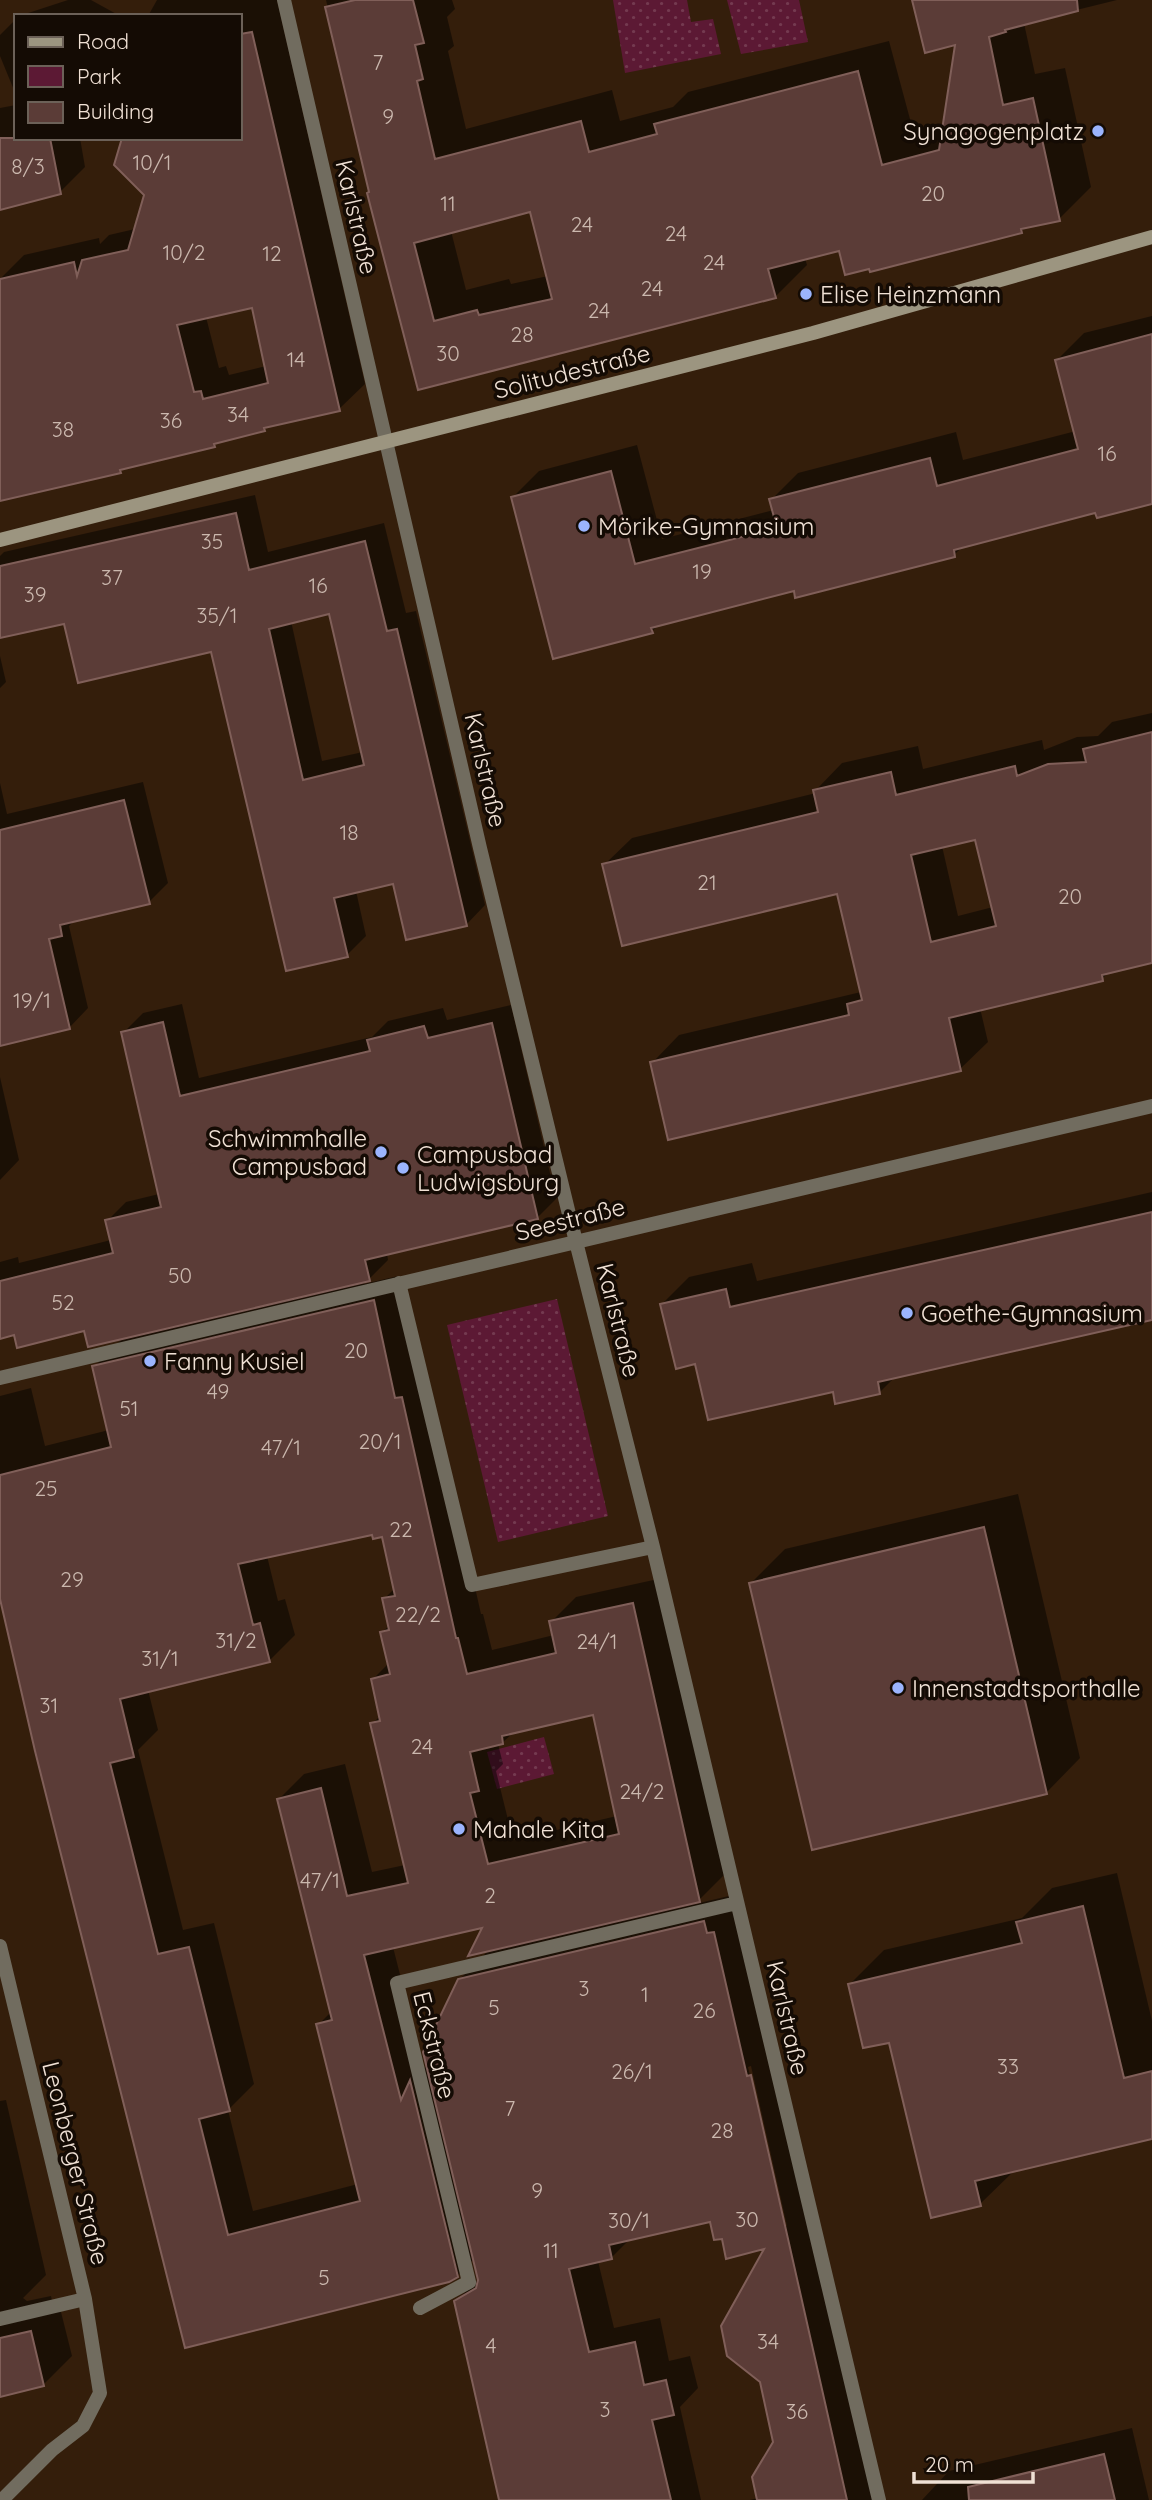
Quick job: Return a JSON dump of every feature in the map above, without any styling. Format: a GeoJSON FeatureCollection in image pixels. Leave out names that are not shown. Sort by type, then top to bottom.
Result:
{"type":"FeatureCollection","features":[{"type":"Feature","properties":{"kind":"street","name":"Karlstraße"},"geometry":{"type":"LineString","coordinates":[[284,0],[477,834],[653,1547],[879,2500]]}},
{"type":"Feature","properties":{"kind":"street","name":"Solitudestraße"},"geometry":{"type":"LineString","coordinates":[[0,540],[813,333],[1152,237]]}},
{"type":"Feature","properties":{"kind":"street","name":"Seestraße"},"geometry":{"type":"LineString","coordinates":[[0,1378],[1152,1106]]}},
{"type":"Feature","properties":{"kind":"street"},"geometry":{"type":"LineString","coordinates":[[398,1283],[472,1585],[653,1547]]}},
{"type":"Feature","properties":{"kind":"street","name":"Eckstraße"},"geometry":{"type":"LineString","coordinates":[[420,2308],[469,2282],[397,1983],[737,1903]]}},
{"type":"Feature","properties":{"kind":"street","name":"Leonberger Straße"},"geometry":{"type":"LineString","coordinates":[[0,1946],[85,2299],[100,2393],[83,2426],[52,2450],[2,2500]]}},
{"type":"Feature","properties":{"kind":"street"},"geometry":{"type":"LineString","coordinates":[[0,2319],[85,2299]]}},
{"type":"Feature","properties":{"kind":"green space"},"geometry":{"type":"Polygon","coordinates":[[[613,0],[687,0],[691,22],[713,19],[721,54],[625,73],[613,0]]]}},
{"type":"Feature","properties":{"kind":"green space"},"geometry":{"type":"Polygon","coordinates":[[[727,0],[799,0],[808,42],[741,54],[727,0]]]}},
{"type":"Feature","properties":{"kind":"green space"},"geometry":{"type":"Polygon","coordinates":[[[557,1299],[608,1516],[498,1542],[447,1325],[557,1299]]]}},
{"type":"Feature","properties":{"kind":"green space"},"geometry":{"type":"Polygon","coordinates":[[[544,1737],[554,1774],[497,1789],[487,1752],[544,1737]]]}},
{"type":"Feature","properties":{"kind":"building"},"geometry":{"type":"Polygon","coordinates":[[[355,0],[413,0],[424,43],[415,45],[423,79],[417,81],[435,159],[581,121],[589,152],[657,134],[654,124],[858,71],[882,165],[939,150],[955,45],[925,53],[912,0],[1077,0],[1078,11],[1005,30],[1006,32],[989,37],[1003,105],[1033,98],[1060,221],[1021,229],[1022,233],[870,272],[869,269],[845,275],[839,251],[768,269],[776,298],[418,390],[367,193],[369,192],[325,7],[355,0]],[[530,212],[414,243],[434,321],[477,310],[479,315],[552,299],[530,212]]]}},
{"type":"Feature","properties":{"kind":"building"},"geometry":{"type":"Polygon","coordinates":[[[252,32],[340,411],[264,428],[265,431],[214,444],[215,447],[120,470],[121,473],[0,501],[0,279],[74,262],[77,276],[82,260],[128,250],[144,195],[114,165],[121,140],[242,140],[242,34],[252,32]],[[252,308],[177,325],[194,392],[201,391],[203,399],[268,383],[252,308]]]}},
{"type":"Feature","properties":{"kind":"building"},"geometry":{"type":"Polygon","coordinates":[[[0,138],[50,140],[61,194],[0,210],[0,138]]]}},
{"type":"Feature","properties":{"kind":"building"},"geometry":{"type":"Polygon","coordinates":[[[1152,334],[1152,504],[1097,518],[1095,513],[954,550],[955,557],[795,598],[794,591],[651,628],[653,633],[553,659],[511,497],[611,471],[635,564],[777,528],[769,499],[930,458],[937,486],[1078,449],[1055,360],[1152,334]]]}},
{"type":"Feature","properties":{"kind":"building"},"geometry":{"type":"Polygon","coordinates":[[[236,513],[249,570],[365,541],[387,631],[397,629],[467,926],[406,940],[393,884],[334,898],[348,957],[286,971],[211,652],[78,683],[64,624],[0,638],[0,566],[236,513]],[[329,614],[269,629],[303,780],[364,765],[329,614]]]}},
{"type":"Feature","properties":{"kind":"building"},"geometry":{"type":"Polygon","coordinates":[[[1152,732],[1152,963],[1102,975],[1103,981],[949,1018],[961,1071],[668,1140],[650,1062],[849,1015],[847,1004],[862,1000],[837,894],[622,946],[602,864],[818,812],[813,790],[891,772],[896,795],[1015,766],[1017,776],[1048,764],[1086,762],[1083,749],[1152,732]],[[975,840],[911,855],[931,942],[996,926],[975,840]]]}},
{"type":"Feature","properties":{"kind":"building"},"geometry":{"type":"Polygon","coordinates":[[[124,800],[150,904],[60,925],[62,936],[49,939],[70,1029],[0,1046],[0,830],[124,800]]]}},
{"type":"Feature","properties":{"kind":"building"},"geometry":{"type":"Polygon","coordinates":[[[163,1022],[180,1096],[370,1051],[367,1040],[424,1026],[428,1038],[492,1023],[538,1219],[365,1260],[370,1281],[88,1347],[84,1331],[17,1348],[14,1335],[0,1339],[0,1281],[113,1253],[105,1220],[161,1207],[121,1032],[163,1022]]]}},
{"type":"Feature","properties":{"kind":"building","name":"Goethe-Gymnasium"},"geometry":{"type":"Polygon","coordinates":[[[1152,1212],[1152,1320],[878,1382],[880,1394],[835,1404],[833,1392],[708,1420],[695,1364],[676,1369],[660,1304],[726,1289],[730,1307],[1152,1212]]]}},
{"type":"Feature","properties":{"kind":"building"},"geometry":{"type":"Polygon","coordinates":[[[374,1300],[395,1398],[402,1397],[456,1638],[467,1674],[556,1653],[549,1621],[633,1603],[700,1902],[468,1956],[482,1928],[364,1955],[401,2100],[410,2080],[458,2277],[449,2282],[185,2348],[35,1751],[0,1599],[0,1475],[111,1447],[92,1366],[374,1300]],[[372,1535],[238,1564],[253,1625],[260,1623],[270,1662],[120,1699],[134,1757],[110,1763],[158,1954],[189,1947],[230,2111],[199,2119],[228,2235],[360,2201],[316,2024],[332,2020],[277,1799],[321,1788],[347,1896],[408,1883],[370,1723],[380,1721],[371,1679],[390,1674],[380,1632],[389,1630],[382,1598],[395,1596],[382,1537],[373,1539],[372,1535]],[[593,1715],[502,1736],[503,1744],[470,1752],[479,1791],[470,1793],[488,1864],[619,1834],[593,1715]]]}},
{"type":"Feature","properties":{"kind":"building","name":"Innenstadtsporthalle"},"geometry":{"type":"Polygon","coordinates":[[[984,1527],[1047,1794],[812,1850],[749,1583],[984,1527]]]}},
{"type":"Feature","properties":{"kind":"building"},"geometry":{"type":"Polygon","coordinates":[[[1083,1906],[1124,2078],[1152,2071],[1152,2139],[975,2181],[981,2206],[931,2218],[889,2043],[863,2048],[848,1984],[1022,1943],[1016,1922],[1083,1906]]]}},
{"type":"Feature","properties":{"kind":"building"},"geometry":{"type":"Polygon","coordinates":[[[704,1921],[707,1933],[714,1932],[747,2076],[751,2075],[847,2500],[757,2500],[752,2477],[773,2442],[760,2382],[727,2356],[721,2326],[764,2249],[726,2259],[722,2239],[714,2240],[710,2222],[609,2245],[612,2259],[569,2269],[589,2352],[635,2342],[644,2385],[666,2380],[674,2415],[652,2420],[671,2500],[499,2500],[454,2301],[476,2288],[478,2280],[423,2052],[458,1979],[704,1921]]]}},
{"type":"Feature","properties":{"kind":"building"},"geometry":{"type":"Polygon","coordinates":[[[31,2331],[44,2386],[0,2397],[0,2338],[31,2331]]]}},
{"type":"Feature","properties":{"kind":"building"},"geometry":{"type":"Polygon","coordinates":[[[1104,2454],[1115,2500],[969,2500],[968,2487],[1104,2454]]]}},
{"type":"Feature","properties":{"kind":"place","name":"Synagogenplatz"},"geometry":{"type":"Point","coordinates":[1098,131]}},
{"type":"Feature","properties":{"kind":"place","name":"Elise Heinzmann"},"geometry":{"type":"Point","coordinates":[806,294]}},
{"type":"Feature","properties":{"kind":"place","name":"Mörike-Gymnasium"},"geometry":{"type":"Point","coordinates":[584,526]}},
{"type":"Feature","properties":{"kind":"place","name":"Schwimmhalle Campusbad"},"geometry":{"type":"Point","coordinates":[381,1152]}},
{"type":"Feature","properties":{"kind":"place","name":"Campusbad Ludwigsburg"},"geometry":{"type":"Point","coordinates":[403,1168]}},
{"type":"Feature","properties":{"kind":"place","name":"Goethe-Gymnasium"},"geometry":{"type":"Point","coordinates":[907,1313]}},
{"type":"Feature","properties":{"kind":"place","name":"Fanny Kusiel"},"geometry":{"type":"Point","coordinates":[150,1361]}},
{"type":"Feature","properties":{"kind":"place","name":"Innenstadtsporthalle"},"geometry":{"type":"Point","coordinates":[898,1688]}},
{"type":"Feature","properties":{"kind":"place","name":"Mahale Kita"},"geometry":{"type":"Point","coordinates":[459,1829]}}]}
